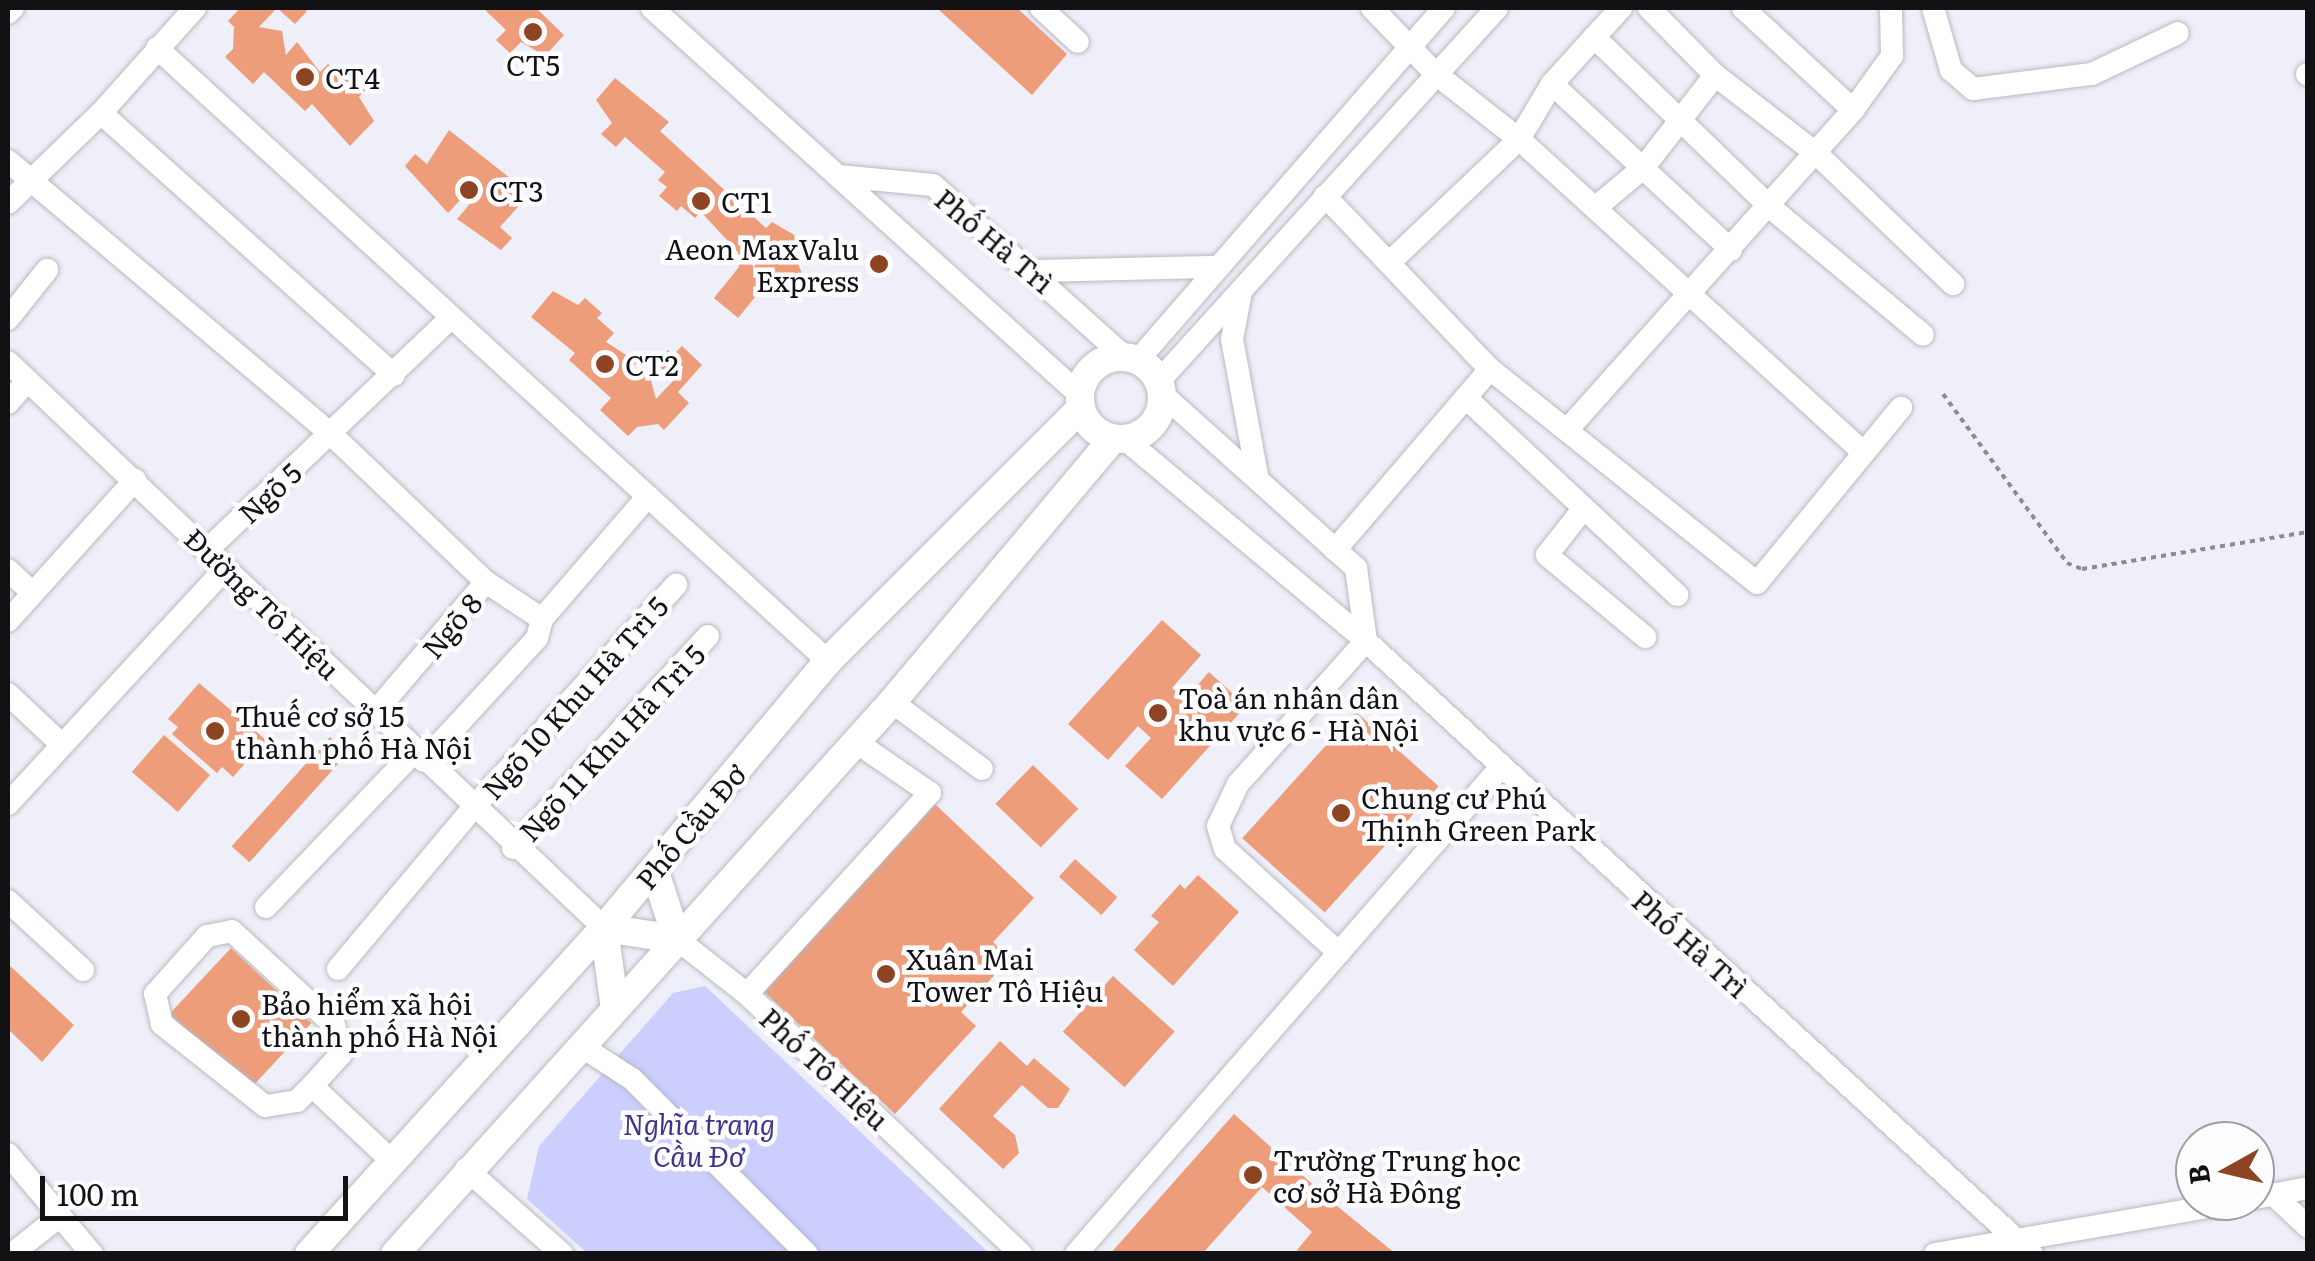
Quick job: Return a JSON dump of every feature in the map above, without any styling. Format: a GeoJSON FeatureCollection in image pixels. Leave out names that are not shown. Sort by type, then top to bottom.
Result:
{"type":"FeatureCollection","features":[{"type":"Feature","properties":{"kind":"main road"},"geometry":{"type":"LineString","coordinates":[[395,1254],[466,1169],[892,702],[1120,439],[1149,429],[1161,388],[1132,358],[1098,364],[1080,402],[1092,428],[1120,439]]}},
{"type":"Feature","properties":{"kind":"main road","name":"Phố Cầu Đơ"},"geometry":{"type":"LineString","coordinates":[[309,1254],[604,928],[828,661],[1080,402]]}},
{"type":"Feature","properties":{"kind":"main road"},"geometry":{"type":"LineString","coordinates":[[654,869],[677,939]]}},
{"type":"Feature","properties":{"kind":"main road"},"geometry":{"type":"LineString","coordinates":[[604,928],[615,1010]]}},
{"type":"Feature","properties":{"kind":"main road","name":"Phố Tô Hiệu"},"geometry":{"type":"LineString","coordinates":[[604,928],[677,939]]}},
{"type":"Feature","properties":{"kind":"street"},"geometry":{"type":"LineString","coordinates":[[8,14],[13,8]]}},
{"type":"Feature","properties":{"kind":"street"},"geometry":{"type":"LineString","coordinates":[[8,202],[101,113],[195,8]]}},
{"type":"Feature","properties":{"kind":"street","name":"Phố Hà Trì"},"geometry":{"type":"LineString","coordinates":[[652,8],[840,176],[1080,402]]}},
{"type":"Feature","properties":{"kind":"street"},"geometry":{"type":"LineString","coordinates":[[1042,8],[1078,42]]}},
{"type":"Feature","properties":{"kind":"street"},"geometry":{"type":"LineString","coordinates":[[1372,8],[1412,44],[1436,74],[1519,139],[1863,452]]}},
{"type":"Feature","properties":{"kind":"street"},"geometry":{"type":"LineString","coordinates":[[1132,358],[1220,267],[1444,8]]}},
{"type":"Feature","properties":{"kind":"street"},"geometry":{"type":"LineString","coordinates":[[1339,953],[1225,848],[1218,826],[1238,784],[1366,640],[1356,568],[1161,388],[1241,289],[1497,8]]}},
{"type":"Feature","properties":{"kind":"street"},"geometry":{"type":"LineString","coordinates":[[1390,264],[1519,139],[1552,84],[1621,8]]}},
{"type":"Feature","properties":{"kind":"street"},"geometry":{"type":"LineString","coordinates":[[1649,8],[1714,75],[1818,155],[1953,284]]}},
{"type":"Feature","properties":{"kind":"street"},"geometry":{"type":"LineString","coordinates":[[1742,8],[1768,16],[1853,110]]}},
{"type":"Feature","properties":{"kind":"street"},"geometry":{"type":"LineString","coordinates":[[1566,430],[1818,155],[1853,110],[1892,56],[1892,8]]}},
{"type":"Feature","properties":{"kind":"street"},"geometry":{"type":"LineString","coordinates":[[1932,8],[1951,70],[1973,90],[2092,74],[2178,32]]}},
{"type":"Feature","properties":{"kind":"street"},"geometry":{"type":"LineString","coordinates":[[1594,38],[1679,115],[1770,207],[1923,335]]}},
{"type":"Feature","properties":{"kind":"street"},"geometry":{"type":"LineString","coordinates":[[157,48],[828,661]]}},
{"type":"Feature","properties":{"kind":"street"},"geometry":{"type":"LineString","coordinates":[[1595,208],[1644,167],[1679,115],[1714,75]]}},
{"type":"Feature","properties":{"kind":"street"},"geometry":{"type":"LineString","coordinates":[[1552,84],[1730,250]]}},
{"type":"Feature","properties":{"kind":"street"},"geometry":{"type":"LineString","coordinates":[[101,113],[394,375]]}},
{"type":"Feature","properties":{"kind":"street"},"geometry":{"type":"LineString","coordinates":[[8,161],[331,434],[486,582],[542,619]]}},
{"type":"Feature","properties":{"kind":"street","name":"Phố Hà Trì"},"geometry":{"type":"LineString","coordinates":[[840,176],[934,186],[1037,271],[1132,358]]}},
{"type":"Feature","properties":{"kind":"street"},"geometry":{"type":"LineString","coordinates":[[1325,196],[1490,369],[1757,583],[1901,408]]}},
{"type":"Feature","properties":{"kind":"street"},"geometry":{"type":"LineString","coordinates":[[1037,271],[1220,267]]}},
{"type":"Feature","properties":{"kind":"street"},"geometry":{"type":"LineString","coordinates":[[8,319],[47,270]]}},
{"type":"Feature","properties":{"kind":"street"},"geometry":{"type":"LineString","coordinates":[[1241,289],[1232,340],[1238,399],[1258,480]]}},
{"type":"Feature","properties":{"kind":"street","name":"Ngõ 5"},"geometry":{"type":"LineString","coordinates":[[207,550],[451,318]]}},
{"type":"Feature","properties":{"kind":"street","name":"Đường Tô Hiệu"},"geometry":{"type":"LineString","coordinates":[[8,362],[513,848],[604,928]]}},
{"type":"Feature","properties":{"kind":"street"},"geometry":{"type":"LineString","coordinates":[[1335,550],[1490,369]]}},
{"type":"Feature","properties":{"kind":"street"},"geometry":{"type":"LineString","coordinates":[[8,403],[28,380]]}},
{"type":"Feature","properties":{"kind":"street"},"geometry":{"type":"LineString","coordinates":[[1466,398],[1677,596]]}},
{"type":"Feature","properties":{"kind":"street","name":"Phố Hà Trì"},"geometry":{"type":"LineString","coordinates":[[1120,439],[1366,640],[1500,768],[2025,1248]]}},
{"type":"Feature","properties":{"kind":"street"},"geometry":{"type":"LineString","coordinates":[[8,621],[134,480]]}},
{"type":"Feature","properties":{"kind":"street"},"geometry":{"type":"LineString","coordinates":[[266,908],[536,638],[542,619],[648,496]]}},
{"type":"Feature","properties":{"kind":"street"},"geometry":{"type":"LineString","coordinates":[[1583,509],[1547,555],[1645,638]]}},
{"type":"Feature","properties":{"kind":"street"},"geometry":{"type":"LineString","coordinates":[[8,804],[60,742],[226,568]]}},
{"type":"Feature","properties":{"kind":"street"},"geometry":{"type":"LineString","coordinates":[[8,570],[33,592]]}},
{"type":"Feature","properties":{"kind":"street","name":"Ngõ 8"},"geometry":{"type":"LineString","coordinates":[[376,712],[486,582]]}},
{"type":"Feature","properties":{"kind":"street","name":"Ngõ 10 Khu Hà Trì 5"},"geometry":{"type":"LineString","coordinates":[[338,969],[473,808],[676,586]]}},
{"type":"Feature","properties":{"kind":"street","name":"Ngõ 11 Khu Hà Trì 5"},"geometry":{"type":"LineString","coordinates":[[513,848],[708,636]]}},
{"type":"Feature","properties":{"kind":"street"},"geometry":{"type":"LineString","coordinates":[[8,694],[60,742]]}},
{"type":"Feature","properties":{"kind":"street"},"geometry":{"type":"LineString","coordinates":[[892,702],[982,769]]}},
{"type":"Feature","properties":{"kind":"street"},"geometry":{"type":"LineString","coordinates":[[747,994],[930,793],[856,742]]}},
{"type":"Feature","properties":{"kind":"street"},"geometry":{"type":"LineString","coordinates":[[1076,1254],[1500,768]]}},
{"type":"Feature","properties":{"kind":"street"},"geometry":{"type":"LineString","coordinates":[[8,901],[82,970]]}},
{"type":"Feature","properties":{"kind":"street"},"geometry":{"type":"LineString","coordinates":[[232,931],[334,1025],[340,1054],[312,1086],[297,1101],[265,1106],[162,1024],[154,994],[206,936],[232,931]]}},
{"type":"Feature","properties":{"kind":"street","name":"Phố Tô Hiệu"},"geometry":{"type":"LineString","coordinates":[[677,939],[747,994],[1021,1254]]}},
{"type":"Feature","properties":{"kind":"street"},"geometry":{"type":"LineString","coordinates":[[581,1046],[632,1080],[807,1254]]}},
{"type":"Feature","properties":{"kind":"street"},"geometry":{"type":"LineString","coordinates":[[312,1086],[392,1160]]}},
{"type":"Feature","properties":{"kind":"street"},"geometry":{"type":"LineString","coordinates":[[8,1154],[92,1254]]}},
{"type":"Feature","properties":{"kind":"street"},"geometry":{"type":"LineString","coordinates":[[466,1169],[557,1252]]}},
{"type":"Feature","properties":{"kind":"street"},"geometry":{"type":"LineString","coordinates":[[2275,1195],[2308,1188]]}},
{"type":"Feature","properties":{"kind":"street"},"geometry":{"type":"LineString","coordinates":[[2275,1204],[2308,1227]]}},
{"type":"Feature","properties":{"kind":"street"},"geometry":{"type":"LineString","coordinates":[[1936,1254],[2025,1248],[2175,1215]]}},
{"type":"Feature","properties":{"kind":"street"},"geometry":{"type":"LineString","coordinates":[[12,1254],[60,1216]]}},
{"type":"Feature","properties":{"kind":"path"},"geometry":{"type":"LineString","coordinates":[[1943,394],[2067,563],[2082,569],[2308,532]]}},
{"type":"Feature","properties":{"kind":"green space","name":"Nghĩa trang Cầu Đơ"},"geometry":{"type":"Polygon","coordinates":[[[705,986],[989,1253],[587,1253],[527,1199],[539,1146],[673,993],[705,986]]]}},
{"type":"Feature","properties":{"kind":"building","name":"CT4"},"geometry":{"type":"Polygon","coordinates":[[[240,8],[277,8],[259,27],[282,31],[286,55],[297,42],[320,72],[328,64],[365,90],[359,97],[374,121],[350,146],[312,104],[305,111],[264,72],[253,84],[225,57],[233,49],[234,27],[228,21],[240,8]]]}},
{"type":"Feature","properties":{"kind":"building"},"geometry":{"type":"Polygon","coordinates":[[[277,8],[302,8],[307,11],[295,24],[277,8]]]}},
{"type":"Feature","properties":{"kind":"building","name":"CT5"},"geometry":{"type":"Polygon","coordinates":[[[483,8],[536,8],[564,35],[545,56],[521,42],[510,53],[496,40],[506,30],[483,8]]]}},
{"type":"Feature","properties":{"kind":"building"},"geometry":{"type":"Polygon","coordinates":[[[937,8],[1017,8],[1067,54],[1032,95],[937,8]]]}},
{"type":"Feature","properties":{"kind":"building","name":"CT1"},"geometry":{"type":"Polygon","coordinates":[[[615,78],[669,122],[660,131],[766,228],[772,222],[803,240],[793,250],[802,274],[794,283],[788,278],[774,295],[764,286],[738,318],[714,298],[739,267],[738,252],[701,212],[695,218],[681,206],[677,211],[659,196],[667,187],[658,180],[665,172],[625,137],[616,147],[601,134],[612,123],[596,100],[615,78]]]}},
{"type":"Feature","properties":{"kind":"building","name":"CT3"},"geometry":{"type":"Polygon","coordinates":[[[449,130],[510,178],[506,182],[525,199],[500,227],[512,238],[501,250],[457,219],[469,205],[462,198],[448,213],[405,166],[415,154],[427,164],[449,130]]]}},
{"type":"Feature","properties":{"kind":"building","name":"CT2"},"geometry":{"type":"Polygon","coordinates":[[[553,291],[578,305],[585,298],[602,313],[597,318],[614,333],[606,342],[637,362],[626,375],[650,377],[656,399],[674,380],[656,363],[668,350],[673,355],[682,346],[702,365],[678,392],[689,403],[664,430],[658,424],[637,427],[628,436],[600,410],[611,398],[569,360],[575,353],[531,317],[553,291]]]}},
{"type":"Feature","properties":{"kind":"building","name":"Toà án nhân dân khu vực 6 - Hà Nội"},"geometry":{"type":"Polygon","coordinates":[[[1162,620],[1201,655],[1172,688],[1185,699],[1209,672],[1246,706],[1162,799],[1125,766],[1151,738],[1138,726],[1108,760],[1068,724],[1162,620]]]}},
{"type":"Feature","properties":{"kind":"building","name":"Thuế cơ sở 15 thành phố Hà Nội"},"geometry":{"type":"Polygon","coordinates":[[[199,683],[266,740],[233,777],[222,767],[217,773],[172,734],[178,727],[168,719],[199,683]]]}},
{"type":"Feature","properties":{"kind":"building","name":"Chung cư Phú Thịnh Green Park"},"geometry":{"type":"Polygon","coordinates":[[[1356,712],[1438,786],[1325,913],[1242,838],[1356,712]]]}},
{"type":"Feature","properties":{"kind":"building"},"geometry":{"type":"Polygon","coordinates":[[[164,735],[210,775],[178,812],[132,772],[164,735]]]}},
{"type":"Feature","properties":{"kind":"building"},"geometry":{"type":"Polygon","coordinates":[[[330,737],[348,753],[249,862],[232,846],[330,737]]]}},
{"type":"Feature","properties":{"kind":"building"},"geometry":{"type":"Polygon","coordinates":[[[1033,765],[1078,809],[1041,848],[995,804],[1033,765]]]}},
{"type":"Feature","properties":{"kind":"building","name":"Xuân Mai Tower Tô Hiệu"},"geometry":{"type":"Polygon","coordinates":[[[935,804],[1034,898],[993,942],[1010,958],[961,1012],[976,1026],[895,1114],[762,990],[935,804]]]}},
{"type":"Feature","properties":{"kind":"building"},"geometry":{"type":"Polygon","coordinates":[[[1075,859],[1117,897],[1101,915],[1059,877],[1075,859]]]}},
{"type":"Feature","properties":{"kind":"building"},"geometry":{"type":"Polygon","coordinates":[[[1198,875],[1239,912],[1173,986],[1134,950],[1159,922],[1151,916],[1180,884],[1185,889],[1198,875]]]}},
{"type":"Feature","properties":{"kind":"building","name":"Bảo hiểm xã hội thành phố Hà Nội"},"geometry":{"type":"Polygon","coordinates":[[[231,948],[311,1023],[250,1089],[170,1014],[231,948]]]}},
{"type":"Feature","properties":{"kind":"building"},"geometry":{"type":"Polygon","coordinates":[[[8,964],[74,1025],[42,1062],[8,1029],[8,964]]]}},
{"type":"Feature","properties":{"kind":"building"},"geometry":{"type":"Polygon","coordinates":[[[1113,976],[1175,1032],[1124,1087],[1063,1032],[1113,976]]]}},
{"type":"Feature","properties":{"kind":"building"},"geometry":{"type":"Polygon","coordinates":[[[1000,1041],[1027,1066],[1034,1058],[1070,1089],[1058,1108],[1048,1108],[1022,1085],[993,1116],[1015,1135],[1019,1153],[1003,1169],[939,1109],[1000,1041]]]}},
{"type":"Feature","properties":{"kind":"building","name":"Trường Trung học cơ sở Hà Đông"},"geometry":{"type":"Polygon","coordinates":[[[1234,1114],[1396,1254],[1301,1254],[1297,1250],[1312,1232],[1262,1187],[1202,1254],[1110,1254],[1234,1114]]]}},
{"type":"Feature","properties":{"kind":"place","name":"CT5"},"geometry":{"type":"Point","coordinates":[533,32]}},
{"type":"Feature","properties":{"kind":"place","name":"CT4"},"geometry":{"type":"Point","coordinates":[305,77]}},
{"type":"Feature","properties":{"kind":"place","name":"CT3"},"geometry":{"type":"Point","coordinates":[469,190]}},
{"type":"Feature","properties":{"kind":"place","name":"CT1"},"geometry":{"type":"Point","coordinates":[701,201]}},
{"type":"Feature","properties":{"kind":"place","name":"Aeon MaxValu Express"},"geometry":{"type":"Point","coordinates":[879,264]}},
{"type":"Feature","properties":{"kind":"place","name":"CT2"},"geometry":{"type":"Point","coordinates":[605,364]}},
{"type":"Feature","properties":{"kind":"place","name":"Toà án nhân dân khu vực 6 - Hà Nội"},"geometry":{"type":"Point","coordinates":[1158,713]}},
{"type":"Feature","properties":{"kind":"place","name":"Thuế cơ sở 15 thành phố Hà Nội"},"geometry":{"type":"Point","coordinates":[215,731]}},
{"type":"Feature","properties":{"kind":"place","name":"Chung cư Phú Thịnh Green Park"},"geometry":{"type":"Point","coordinates":[1341,813]}},
{"type":"Feature","properties":{"kind":"place","name":"Xuân Mai Tower Tô Hiệu"},"geometry":{"type":"Point","coordinates":[886,974]}},
{"type":"Feature","properties":{"kind":"place","name":"Bảo hiểm xã hội thành phố Hà Nội"},"geometry":{"type":"Point","coordinates":[241,1019]}},
{"type":"Feature","properties":{"kind":"place","name":"Trường Trung học cơ sở Hà Đông"},"geometry":{"type":"Point","coordinates":[1253,1175]}}]}
